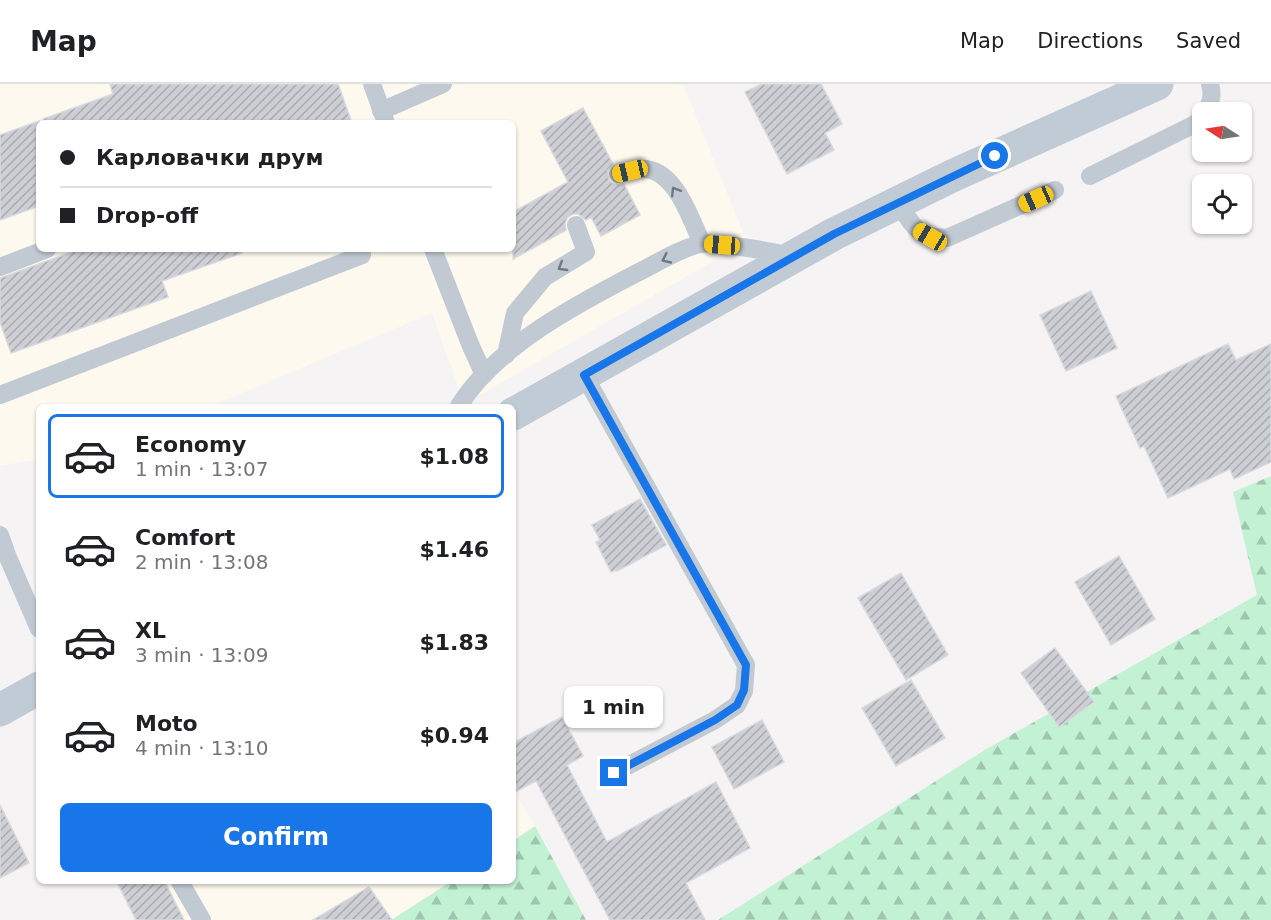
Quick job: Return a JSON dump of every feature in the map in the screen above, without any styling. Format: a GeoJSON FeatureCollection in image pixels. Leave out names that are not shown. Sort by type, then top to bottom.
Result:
{"type":"FeatureCollection","features":[{"type":"Feature","properties":{"kind":"main road"},"geometry":{"type":"LineString","coordinates":[[516,412],[793,256],[898,202],[954,174],[1157,84]]}},
{"type":"Feature","properties":{"kind":"main road"},"geometry":{"type":"LineString","coordinates":[[0,710],[36,690]]}},
{"type":"Feature","properties":{"kind":"lane"},"geometry":{"type":"LineString","coordinates":[[372,84],[383,117],[443,84]]}},
{"type":"Feature","properties":{"kind":"lane"},"geometry":{"type":"LineString","coordinates":[[1210,84],[1212,92],[1210,102]]}},
{"type":"Feature","properties":{"kind":"lane"},"geometry":{"type":"LineString","coordinates":[[1090,176],[1192,125]]}},
{"type":"Feature","properties":{"kind":"lane"},"geometry":{"type":"LineString","coordinates":[[618,174],[642,169],[662,174],[674,188],[702,243]]}},
{"type":"Feature","properties":{"kind":"lane"},"geometry":{"type":"LineString","coordinates":[[898,202],[916,230],[930,237],[948,238],[1055,190]]}},
{"type":"Feature","properties":{"kind":"lane"},"geometry":{"type":"LineString","coordinates":[[506,355],[515,313],[545,277],[586,252],[576,225]]}},
{"type":"Feature","properties":{"kind":"lane"},"geometry":{"type":"LineString","coordinates":[[460,404],[484,375],[545,325],[587,298],[664,259],[702,243],[742,246],[793,256]]}},
{"type":"Feature","properties":{"kind":"lane"},"geometry":{"type":"LineString","coordinates":[[0,267],[38,252]]}},
{"type":"Feature","properties":{"kind":"lane"},"geometry":{"type":"LineString","coordinates":[[434,252],[484,375]]}},
{"type":"Feature","properties":{"kind":"lane"},"geometry":{"type":"LineString","coordinates":[[0,395],[362,255]]}},
{"type":"Feature","properties":{"kind":"lane"},"geometry":{"type":"LineString","coordinates":[[584,375],[746,665],[744,690],[737,705],[715,720],[614,773]]}},
{"type":"Feature","properties":{"kind":"lane"},"geometry":{"type":"LineString","coordinates":[[0,535],[36,622]]}},
{"type":"Feature","properties":{"kind":"lane"},"geometry":{"type":"LineString","coordinates":[[181,884],[202,920]]}},
{"type":"Feature","properties":{"kind":"shaded area"},"geometry":{"type":"Polygon","coordinates":[[[0,84],[683,84],[747,242],[464,404],[432,313],[216,404],[36,404],[36,460],[0,466],[0,84]]]}},
{"type":"Feature","properties":{"kind":"shaded area"},"geometry":{"type":"Polygon","coordinates":[[[516,794],[535,826],[516,839],[516,794]]]}},
{"type":"Feature","properties":{"kind":"shaded area"},"geometry":{"type":"Polygon","coordinates":[[[118,884],[447,884],[392,920],[136,920],[118,884]]]}},
{"type":"Feature","properties":{"kind":"green space"},"geometry":{"type":"Polygon","coordinates":[[[1271,476],[1271,920],[718,920],[983,751],[1257,595],[1233,492],[1271,476]]]}},
{"type":"Feature","properties":{"kind":"green space"},"geometry":{"type":"Polygon","coordinates":[[[535,826],[586,920],[391,920],[447,884],[516,884],[516,839],[535,826]]]}},
{"type":"Feature","properties":{"kind":"building"},"geometry":{"type":"Polygon","coordinates":[[[110,84],[338,84],[351,120],[43,120],[113,94],[110,84]]]}},
{"type":"Feature","properties":{"kind":"building"},"geometry":{"type":"Polygon","coordinates":[[[762,84],[821,84],[842,124],[825,133],[834,150],[787,174],[745,92],[762,84]]]}},
{"type":"Feature","properties":{"kind":"building"},"geometry":{"type":"Polygon","coordinates":[[[583,108],[613,164],[607,171],[609,181],[615,185],[624,184],[640,215],[601,236],[591,217],[586,220],[578,214],[573,214],[565,223],[566,230],[513,259],[513,252],[516,252],[516,210],[568,182],[541,131],[583,108]]]}},
{"type":"Feature","properties":{"kind":"building"},"geometry":{"type":"Polygon","coordinates":[[[36,122],[36,207],[0,220],[0,135],[36,122]]]}},
{"type":"Feature","properties":{"kind":"building"},"geometry":{"type":"Polygon","coordinates":[[[72,252],[242,253],[162,281],[168,297],[11,353],[0,322],[0,278],[72,252]]]}},
{"type":"Feature","properties":{"kind":"building"},"geometry":{"type":"Polygon","coordinates":[[[1091,291],[1117,348],[1066,371],[1040,315],[1091,291]]]}},
{"type":"Feature","properties":{"kind":"building"},"geometry":{"type":"Polygon","coordinates":[[[1228,344],[1236,360],[1271,344],[1271,462],[1234,479],[1230,469],[1168,498],[1144,446],[1140,448],[1116,396],[1228,344]]]}},
{"type":"Feature","properties":{"kind":"building"},"geometry":{"type":"Polygon","coordinates":[[[640,499],[666,545],[611,572],[596,542],[600,540],[592,525],[640,499]]]}},
{"type":"Feature","properties":{"kind":"building"},"geometry":{"type":"Polygon","coordinates":[[[1119,556],[1155,619],[1111,645],[1075,582],[1119,556]]]}},
{"type":"Feature","properties":{"kind":"building"},"geometry":{"type":"Polygon","coordinates":[[[901,573],[948,655],[906,680],[858,598],[901,573]]]}},
{"type":"Feature","properties":{"kind":"building"},"geometry":{"type":"Polygon","coordinates":[[[1055,648],[1094,702],[1059,727],[1021,673],[1055,648]]]}},
{"type":"Feature","properties":{"kind":"building"},"geometry":{"type":"Polygon","coordinates":[[[911,680],[945,738],[896,766],[862,708],[911,680]]]}},
{"type":"Feature","properties":{"kind":"building"},"geometry":{"type":"Polygon","coordinates":[[[562,717],[583,756],[567,765],[607,842],[716,782],[750,848],[686,883],[705,920],[610,920],[536,781],[516,791],[516,741],[562,717]]]}},
{"type":"Feature","properties":{"kind":"building"},"geometry":{"type":"Polygon","coordinates":[[[762,720],[784,762],[734,789],[712,747],[762,720]]]}},
{"type":"Feature","properties":{"kind":"building"},"geometry":{"type":"Polygon","coordinates":[[[0,805],[29,863],[0,878],[0,805]]]}},
{"type":"Feature","properties":{"kind":"building"},"geometry":{"type":"Polygon","coordinates":[[[118,884],[166,884],[184,920],[136,920],[118,884]]]}},
{"type":"Feature","properties":{"kind":"building"},"geometry":{"type":"Polygon","coordinates":[[[369,887],[392,920],[313,920],[369,887]]]}},
{"type":"Feature","properties":{"kind":"route"},"geometry":{"type":"LineString","coordinates":[[614,773],[715,720],[737,705],[747,676],[746,665],[584,375],[834,234],[995,156]]}}]}
